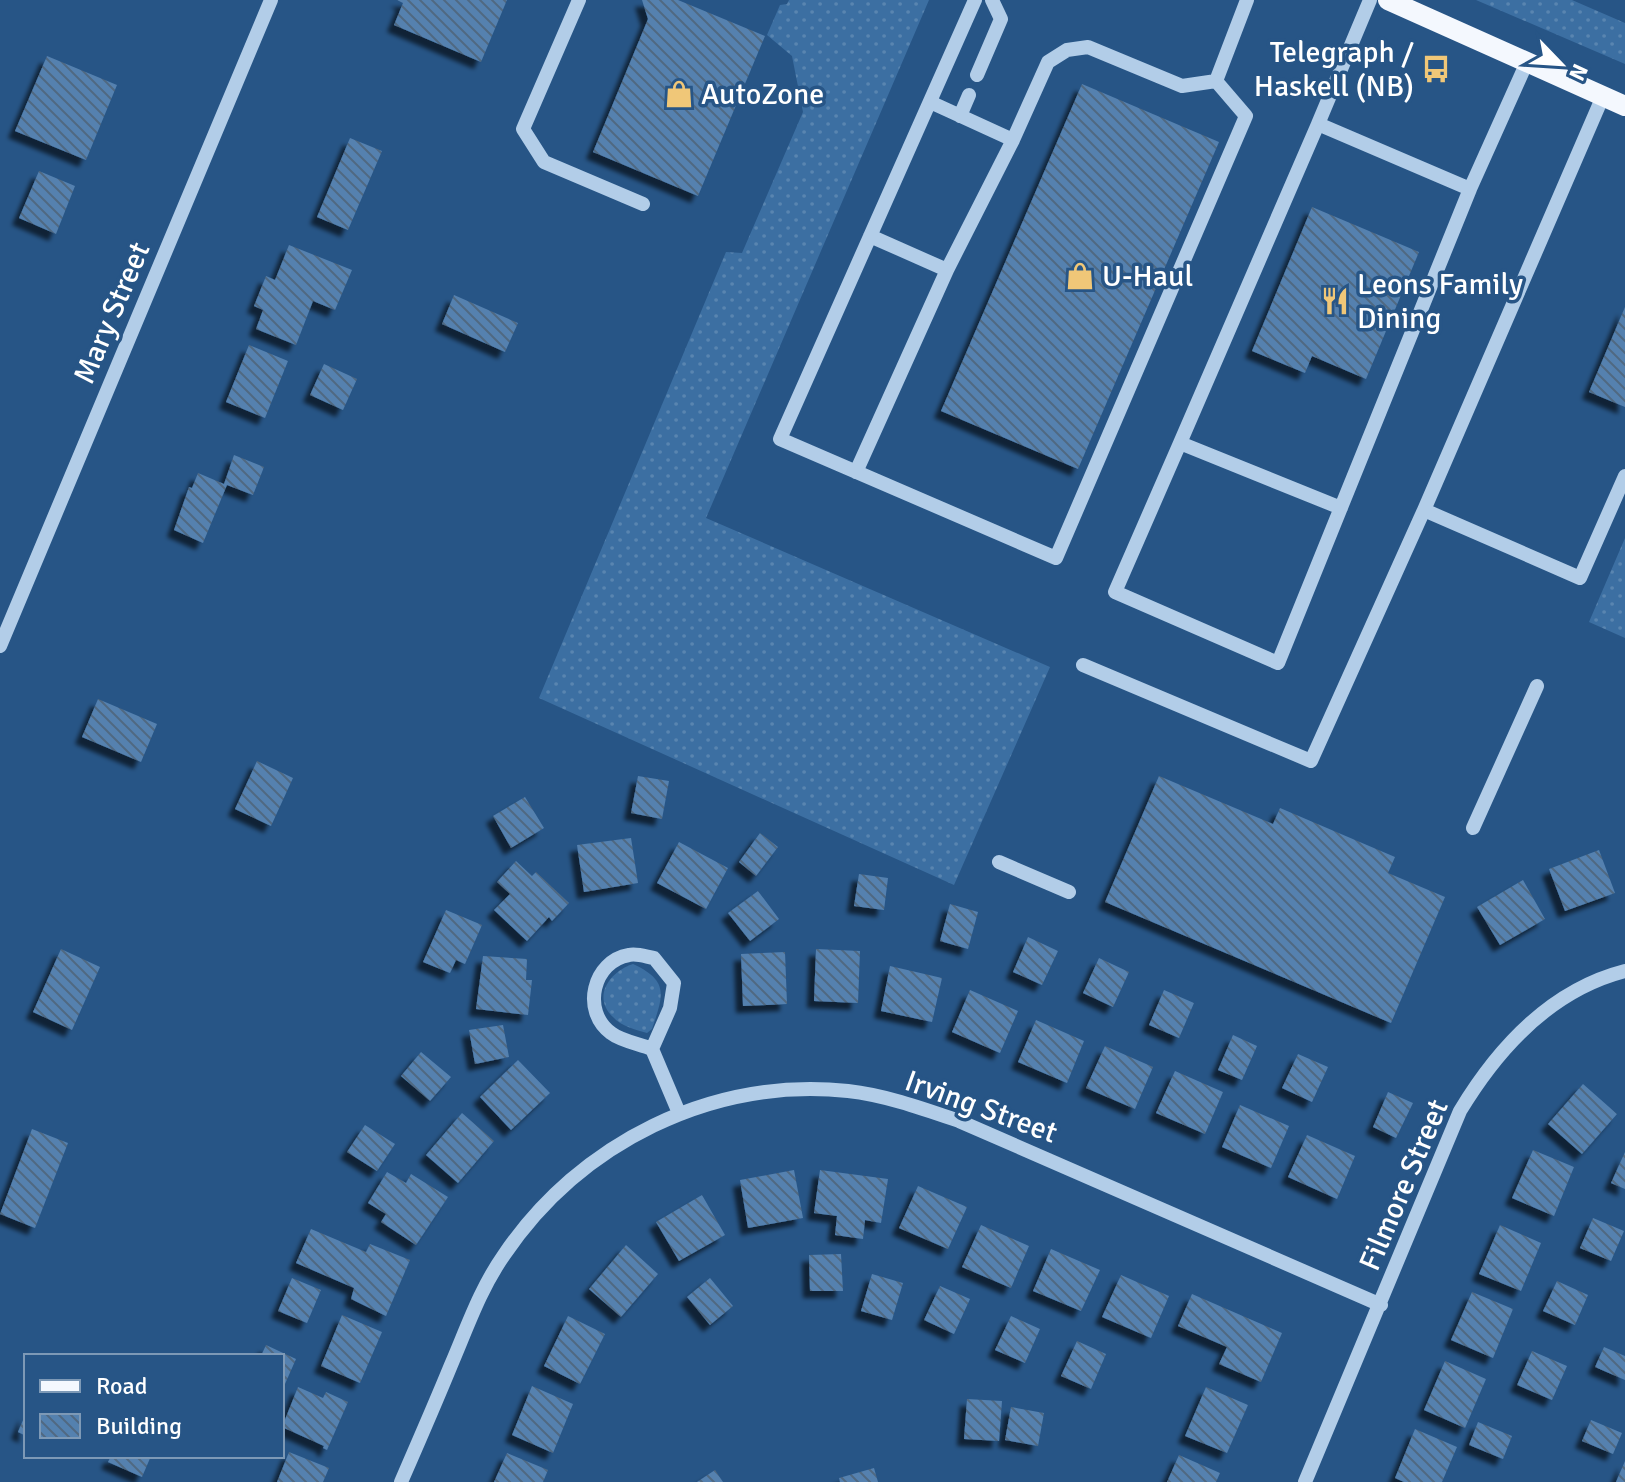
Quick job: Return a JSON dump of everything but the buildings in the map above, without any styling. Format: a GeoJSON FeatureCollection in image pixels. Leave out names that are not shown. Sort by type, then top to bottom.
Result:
{"type":"FeatureCollection","features":[{"type":"Feature","properties":{"kind":"main road"},"geometry":{"type":"LineString","coordinates":[[1388,0],[1625,106]]}},
{"type":"Feature","properties":{"kind":"street","name":"Mary Street"},"geometry":{"type":"LineString","coordinates":[[0,646],[271,0]]}},
{"type":"Feature","properties":{"kind":"street"},"geometry":{"type":"LineString","coordinates":[[579,0],[523,129],[544,162],[643,204]]}},
{"type":"Feature","properties":{"kind":"street"},"geometry":{"type":"LineString","coordinates":[[975,0],[780,439],[1056,558],[1246,116],[1216,81]]}},
{"type":"Feature","properties":{"kind":"street"},"geometry":{"type":"LineString","coordinates":[[977,75],[1001,19],[992,0]]}},
{"type":"Feature","properties":{"kind":"street"},"geometry":{"type":"LineString","coordinates":[[1216,81],[1247,0]]}},
{"type":"Feature","properties":{"kind":"street"},"geometry":{"type":"LineString","coordinates":[[1370,0],[1115,592],[1278,663],[1470,189],[1527,62]]}},
{"type":"Feature","properties":{"kind":"street"},"geometry":{"type":"LineString","coordinates":[[856,472],[947,270],[1013,140],[1048,62],[1067,50],[1088,47],[1182,86],[1216,81]]}},
{"type":"Feature","properties":{"kind":"street"},"geometry":{"type":"LineString","coordinates":[[960,116],[969,95]]}},
{"type":"Feature","properties":{"kind":"street"},"geometry":{"type":"LineString","coordinates":[[1083,665],[1311,761],[1424,510],[1603,96]]}},
{"type":"Feature","properties":{"kind":"street"},"geometry":{"type":"LineString","coordinates":[[930,102],[1013,140]]}},
{"type":"Feature","properties":{"kind":"street"},"geometry":{"type":"LineString","coordinates":[[1318,124],[1470,189]]}},
{"type":"Feature","properties":{"kind":"street"},"geometry":{"type":"LineString","coordinates":[[870,236],[947,270]]}},
{"type":"Feature","properties":{"kind":"street"},"geometry":{"type":"LineString","coordinates":[[1180,443],[1341,508]]}},
{"type":"Feature","properties":{"kind":"street"},"geometry":{"type":"LineString","coordinates":[[1424,510],[1580,578],[1625,476]]}},
{"type":"Feature","properties":{"kind":"street"},"geometry":{"type":"LineString","coordinates":[[1473,828],[1537,686]]}},
{"type":"Feature","properties":{"kind":"street"},"geometry":{"type":"LineString","coordinates":[[999,862],[1069,892]]}},
{"type":"Feature","properties":{"kind":"street"},"geometry":{"type":"LineString","coordinates":[[652,1049],[670,1008],[674,983],[654,958],[630,954],[609,964],[594,987],[595,1015],[611,1033],[652,1049],[679,1113]]}},
{"type":"Feature","properties":{"kind":"street","name":"Filmore Street"},"geometry":{"type":"LineString","coordinates":[[1305,1482],[1460,1111],[1482,1076],[1508,1044],[1552,1006],[1591,984],[1625,971]]}},
{"type":"Feature","properties":{"kind":"street","name":"Irving Street"},"geometry":{"type":"LineString","coordinates":[[401,1482],[473,1311],[503,1256],[541,1208],[577,1174],[627,1138],[679,1113],[730,1097],[792,1090],[849,1091],[959,1121],[1381,1305]]}},
{"type":"Feature","properties":{"kind":"shaded area"},"geometry":{"type":"Polygon","coordinates":[[[789,0],[929,0],[706,518],[1050,667],[954,885],[539,698],[726,252],[742,253],[803,112],[792,56],[767,35],[780,5],[787,4],[789,0]]]}},
{"type":"Feature","properties":{"kind":"shaded area"},"geometry":{"type":"Polygon","coordinates":[[[1476,0],[1572,0],[1625,23],[1625,64],[1476,0]]]}},
{"type":"Feature","properties":{"kind":"shaded area"},"geometry":{"type":"Polygon","coordinates":[[[1625,538],[1625,638],[1589,622],[1625,538]]]}},
{"type":"Feature","properties":{"kind":"shaded area"},"geometry":{"type":"Polygon","coordinates":[[[633,964],[653,977],[660,990],[656,1017],[647,1033],[616,1020],[604,1001],[606,985],[611,978],[633,964]]]}},
{"type":"Feature","properties":{"kind":"place","name":"Telegraph / Haskell (NB)"},"geometry":{"type":"Point","coordinates":[1436,69]}},
{"type":"Feature","properties":{"kind":"place","name":"AutoZone"},"geometry":{"type":"Point","coordinates":[679,94]}},
{"type":"Feature","properties":{"kind":"place","name":"U-Haul"},"geometry":{"type":"Point","coordinates":[1080,276]}},
{"type":"Feature","properties":{"kind":"place","name":"Leons Family Dining"},"geometry":{"type":"Point","coordinates":[1335,301]}}]}
